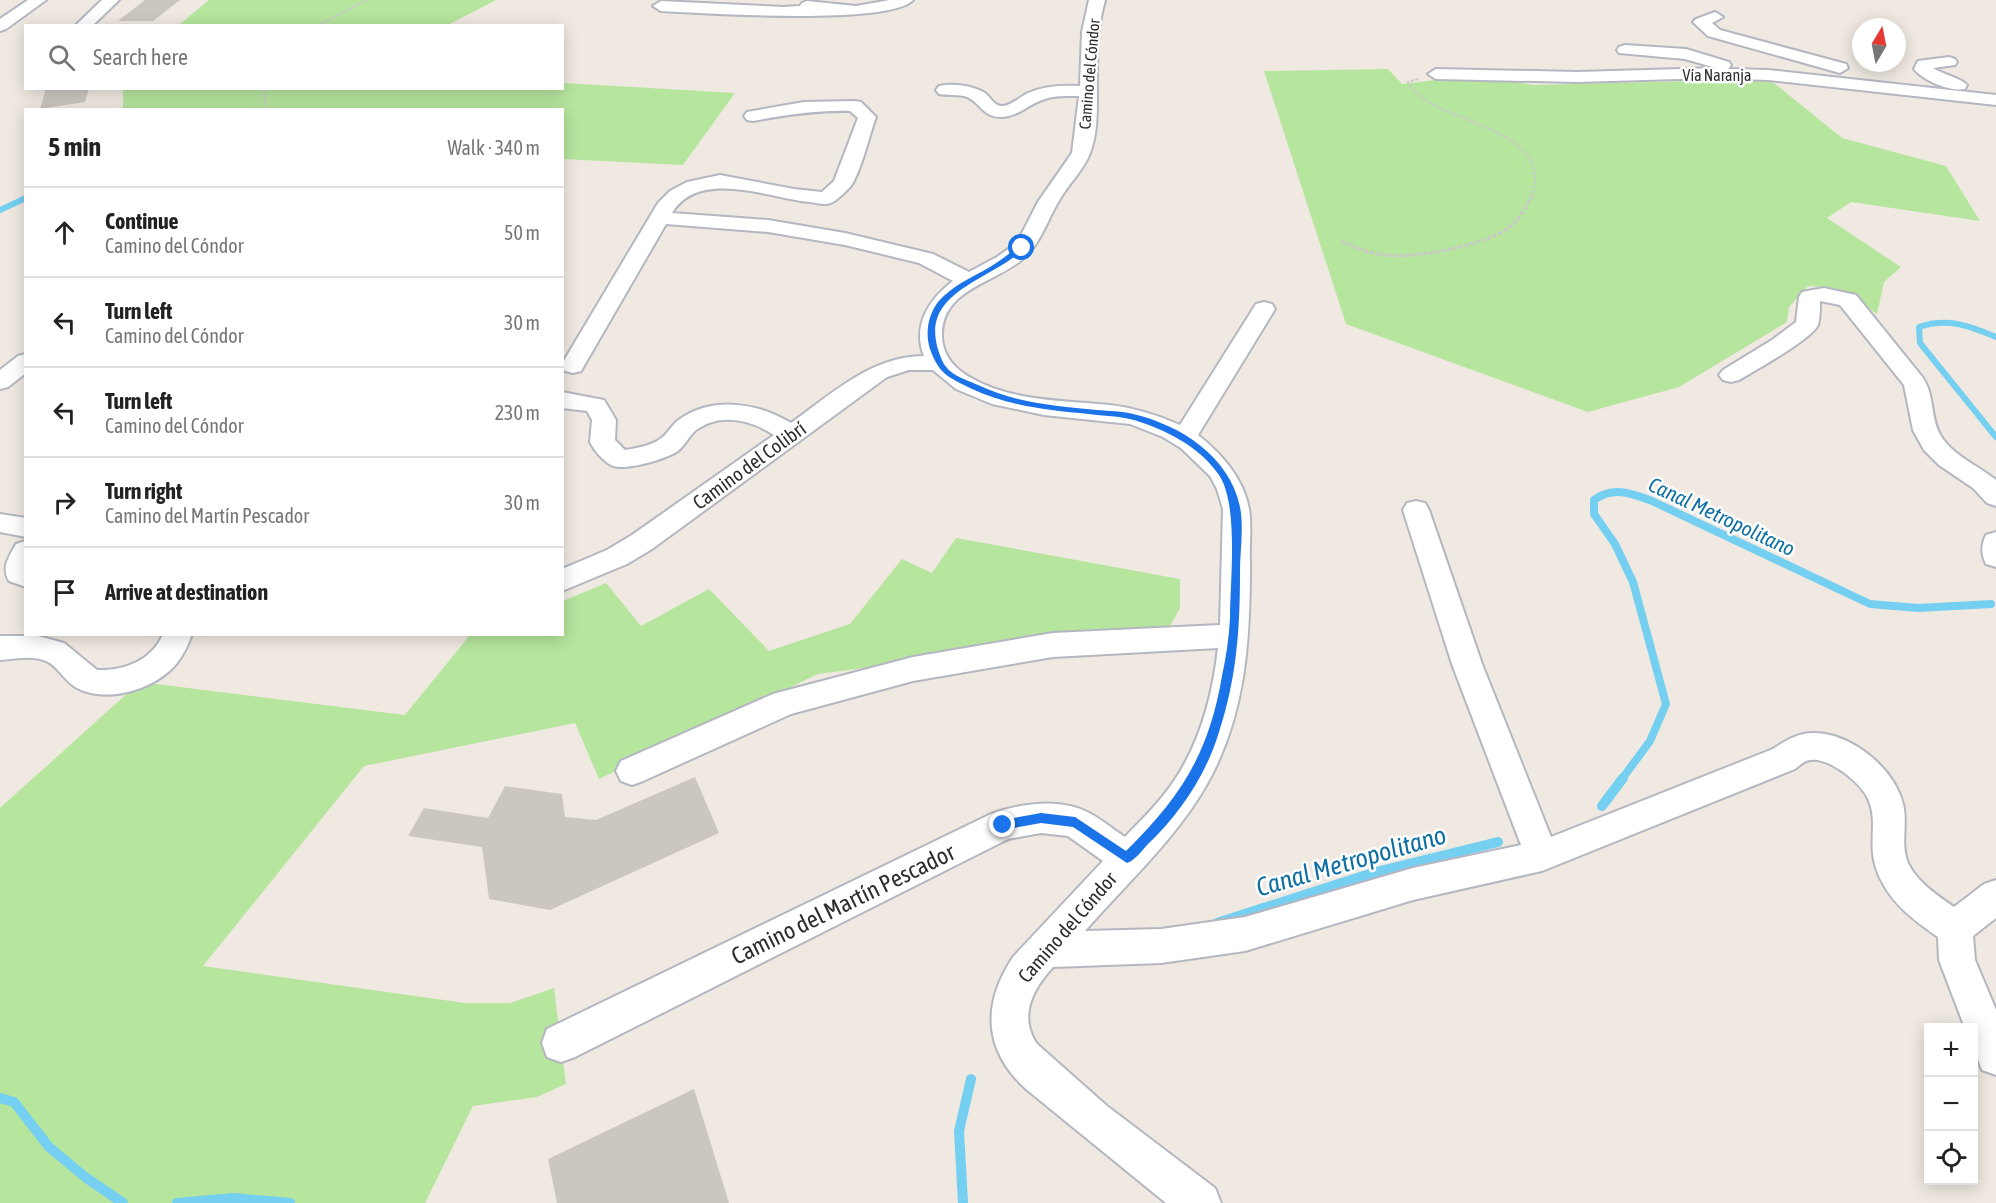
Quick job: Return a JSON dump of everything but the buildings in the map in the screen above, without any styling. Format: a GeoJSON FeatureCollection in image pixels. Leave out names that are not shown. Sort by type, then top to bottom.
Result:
{"type":"FeatureCollection","features":[{"type":"Feature","properties":{"kind":"street"},"geometry":{"type":"LineString","coordinates":[[0,26],[38,0]]}},
{"type":"Feature","properties":{"kind":"street"},"geometry":{"type":"LineString","coordinates":[[84,24],[111,0]]}},
{"type":"Feature","properties":{"kind":"street"},"geometry":{"type":"LineString","coordinates":[[791,0],[826,9]]}},
{"type":"Feature","properties":{"kind":"street"},"geometry":{"type":"LineString","coordinates":[[661,6],[783,12],[873,9],[905,0]]}},
{"type":"Feature","properties":{"kind":"street","name":"Camino del Cóndor"},"geometry":{"type":"LineString","coordinates":[[1097,0],[1090,35],[1088,112],[1081,153],[1048,203],[1028,240],[1005,261],[967,280],[947,296],[934,316],[930,339],[939,363],[947,373],[995,396],[1046,408],[1132,416],[1168,429],[1211,459],[1222,472],[1233,496],[1236,509],[1234,636],[1223,705],[1208,749],[1194,778],[1175,806],[1044,950],[1018,982],[1009,1012],[1010,1029],[1025,1061],[1091,1119],[1200,1203]]}},
{"type":"Feature","properties":{"kind":"street"},"geometry":{"type":"LineString","coordinates":[[1715,17],[1701,22],[1714,33],[1853,71],[1905,89]]}},
{"type":"Feature","properties":{"kind":"street"},"geometry":{"type":"LineString","coordinates":[[1625,50],[1686,54],[1722,64],[1740,74]]}},
{"type":"Feature","properties":{"kind":"street"},"geometry":{"type":"LineString","coordinates":[[1949,62],[1924,64],[1922,69],[1941,80],[1996,98]]}},
{"type":"Feature","properties":{"kind":"street","name":"Vía Naranja"},"geometry":{"type":"LineString","coordinates":[[1436,74],[1578,77],[1740,74],[1797,77],[1996,98]]}},
{"type":"Feature","properties":{"kind":"street"},"geometry":{"type":"LineString","coordinates":[[945,90],[974,93],[982,98],[990,109],[1006,112],[1016,110],[1028,99],[1040,94],[1058,91],[1088,92]]}},
{"type":"Feature","properties":{"kind":"street"},"geometry":{"type":"LineString","coordinates":[[573,366],[665,207],[677,195],[694,186],[720,182],[825,198],[843,183],[867,117],[855,106],[831,105],[794,108],[753,116]]}},
{"type":"Feature","properties":{"kind":"street"},"geometry":{"type":"LineString","coordinates":[[659,218],[768,226],[845,239],[926,258],[967,280]]}},
{"type":"Feature","properties":{"kind":"street"},"geometry":{"type":"LineString","coordinates":[[1731,375],[1780,345],[1807,324],[1810,297],[1820,293],[1848,300],[1915,383],[1922,398],[1921,411],[1926,432],[1932,443],[1944,456],[1988,486],[1996,498]]}},
{"type":"Feature","properties":{"kind":"street"},"geometry":{"type":"LineString","coordinates":[[1184,438],[1264,309]]}},
{"type":"Feature","properties":{"kind":"street"},"geometry":{"type":"LineString","coordinates":[[0,382],[24,363]]}},
{"type":"Feature","properties":{"kind":"street","name":"Camino del Colibrí"},"geometry":{"type":"LineString","coordinates":[[564,580],[617,557],[642,542],[879,372],[907,363],[939,363]]}},
{"type":"Feature","properties":{"kind":"street"},"geometry":{"type":"LineString","coordinates":[[564,400],[595,405],[603,420],[602,442],[619,459],[645,455],[669,445],[687,425],[708,414],[738,412],[766,419],[791,435]]}},
{"type":"Feature","properties":{"kind":"street"},"geometry":{"type":"LineString","coordinates":[[1416,510],[1467,664],[1542,856]]}},
{"type":"Feature","properties":{"kind":"street"},"geometry":{"type":"LineString","coordinates":[[0,523],[24,528]]}},
{"type":"Feature","properties":{"kind":"street"},"geometry":{"type":"LineString","coordinates":[[1996,542],[1996,557]]}},
{"type":"Feature","properties":{"kind":"street"},"geometry":{"type":"LineString","coordinates":[[24,554],[20,561],[19,574],[24,576]]}},
{"type":"Feature","properties":{"kind":"street"},"geometry":{"type":"LineString","coordinates":[[0,648],[28,646],[58,653],[73,670],[94,682],[130,680],[150,669],[176,645],[178,636]]}},
{"type":"Feature","properties":{"kind":"street"},"geometry":{"type":"LineString","coordinates":[[632,771],[784,703],[913,669],[1053,645],[1234,636]]}},
{"type":"Feature","properties":{"kind":"street"},"geometry":{"type":"LineString","coordinates":[[1044,950],[1161,946],[1245,934],[1413,884],[1542,856],[1784,759],[1804,747],[1829,747],[1857,764],[1876,784],[1886,801],[1892,867],[1909,894],[1955,929],[1957,960],[1996,1056]]}},
{"type":"Feature","properties":{"kind":"street","name":"Camino del Martín Pescador"},"geometry":{"type":"LineString","coordinates":[[561,1043],[1003,825],[1041,818],[1075,822],[1127,858]]}},
{"type":"Feature","properties":{"kind":"street"},"geometry":{"type":"LineString","coordinates":[[1955,929],[1996,896]]}},
{"type":"Feature","properties":{"kind":"path"},"geometry":{"type":"LineString","coordinates":[[321,24],[367,0]]}},
{"type":"Feature","properties":{"kind":"path"},"geometry":{"type":"LineString","coordinates":[[1342,241],[1359,249],[1392,256],[1419,255],[1459,246],[1507,229],[1527,204],[1536,188],[1532,164],[1515,143],[1489,126],[1432,105],[1409,88],[1408,82],[1436,74]]}},
{"type":"Feature","properties":{"kind":"path"},"geometry":{"type":"LineString","coordinates":[[264,90],[266,108]]}},
{"type":"Feature","properties":{"kind":"green space"},"geometry":{"type":"Polygon","coordinates":[[[209,0],[496,0],[450,24],[180,24],[209,0]]]}},
{"type":"Feature","properties":{"kind":"green space"},"geometry":{"type":"Polygon","coordinates":[[[1388,69],[1402,84],[1459,77],[1486,78],[1534,85],[1769,79],[1842,138],[1946,166],[1980,221],[1851,202],[1827,218],[1901,267],[1884,282],[1877,314],[1835,288],[1808,286],[1789,307],[1787,322],[1679,387],[1588,412],[1346,324],[1264,71],[1388,69]]]}},
{"type":"Feature","properties":{"kind":"green space"},"geometry":{"type":"Polygon","coordinates":[[[564,83],[735,93],[683,165],[564,159],[564,108],[123,108],[123,90],[564,90],[564,83]]]}},
{"type":"Feature","properties":{"kind":"green space"},"geometry":{"type":"Polygon","coordinates":[[[956,538],[1180,579],[1180,608],[1169,628],[818,674],[599,779],[575,723],[364,766],[203,966],[465,1003],[510,1003],[554,988],[566,1084],[537,1097],[473,1106],[425,1203],[0,1203],[0,808],[140,682],[405,715],[469,636],[564,636],[564,601],[606,583],[641,626],[709,589],[769,651],[850,624],[902,559],[932,573],[956,538]]]}},
{"type":"Feature","properties":{"kind":"waterway","name":"Canal Metropolitano"},"geometry":{"type":"LineString","coordinates":[[0,210],[24,199]]}},
{"type":"Feature","properties":{"kind":"waterway","name":"Canal Metropolitano"},"geometry":{"type":"LineString","coordinates":[[1996,337],[1958,324],[1939,323],[1919,327],[1920,343],[1996,437]]}},
{"type":"Feature","properties":{"kind":"waterway","name":"Canal Metropolitano"},"geometry":{"type":"LineString","coordinates":[[1622,779],[1650,741],[1666,704],[1633,582],[1615,544],[1594,514],[1594,500],[1601,496],[1622,492],[1652,501],[1870,604],[1918,608],[1991,604]]}},
{"type":"Feature","properties":{"kind":"waterway","name":"Canal Metropolitano"},"geometry":{"type":"LineString","coordinates":[[1602,806],[1623,778]]}},
{"type":"Feature","properties":{"kind":"waterway","name":"Canal Metropolitano"},"geometry":{"type":"LineString","coordinates":[[1217,923],[1376,872],[1498,842]]}},
{"type":"Feature","properties":{"kind":"waterway","name":"Canal Metropolitano"},"geometry":{"type":"LineString","coordinates":[[963,1203],[959,1131],[971,1079]]}},
{"type":"Feature","properties":{"kind":"waterway","name":"Canal Metropolitano"},"geometry":{"type":"LineString","coordinates":[[0,1098],[14,1102],[49,1147],[85,1177],[123,1203]]}},
{"type":"Feature","properties":{"kind":"waterway","name":"Canal Metropolitano"},"geometry":{"type":"LineString","coordinates":[[177,1203],[234,1198],[290,1203]]}},
{"type":"Feature","properties":{"kind":"route"},"geometry":{"type":"LineString","coordinates":[[1003,825],[1041,818],[1075,822],[1127,858],[1175,806],[1194,778],[1208,749],[1223,705],[1234,636],[1236,509],[1229,484],[1211,459],[1184,438],[1150,422],[1113,413],[1056,409],[1014,402],[961,382],[947,373],[939,363],[930,339],[934,316],[940,305],[956,287],[994,268],[1022,248]]}}]}
